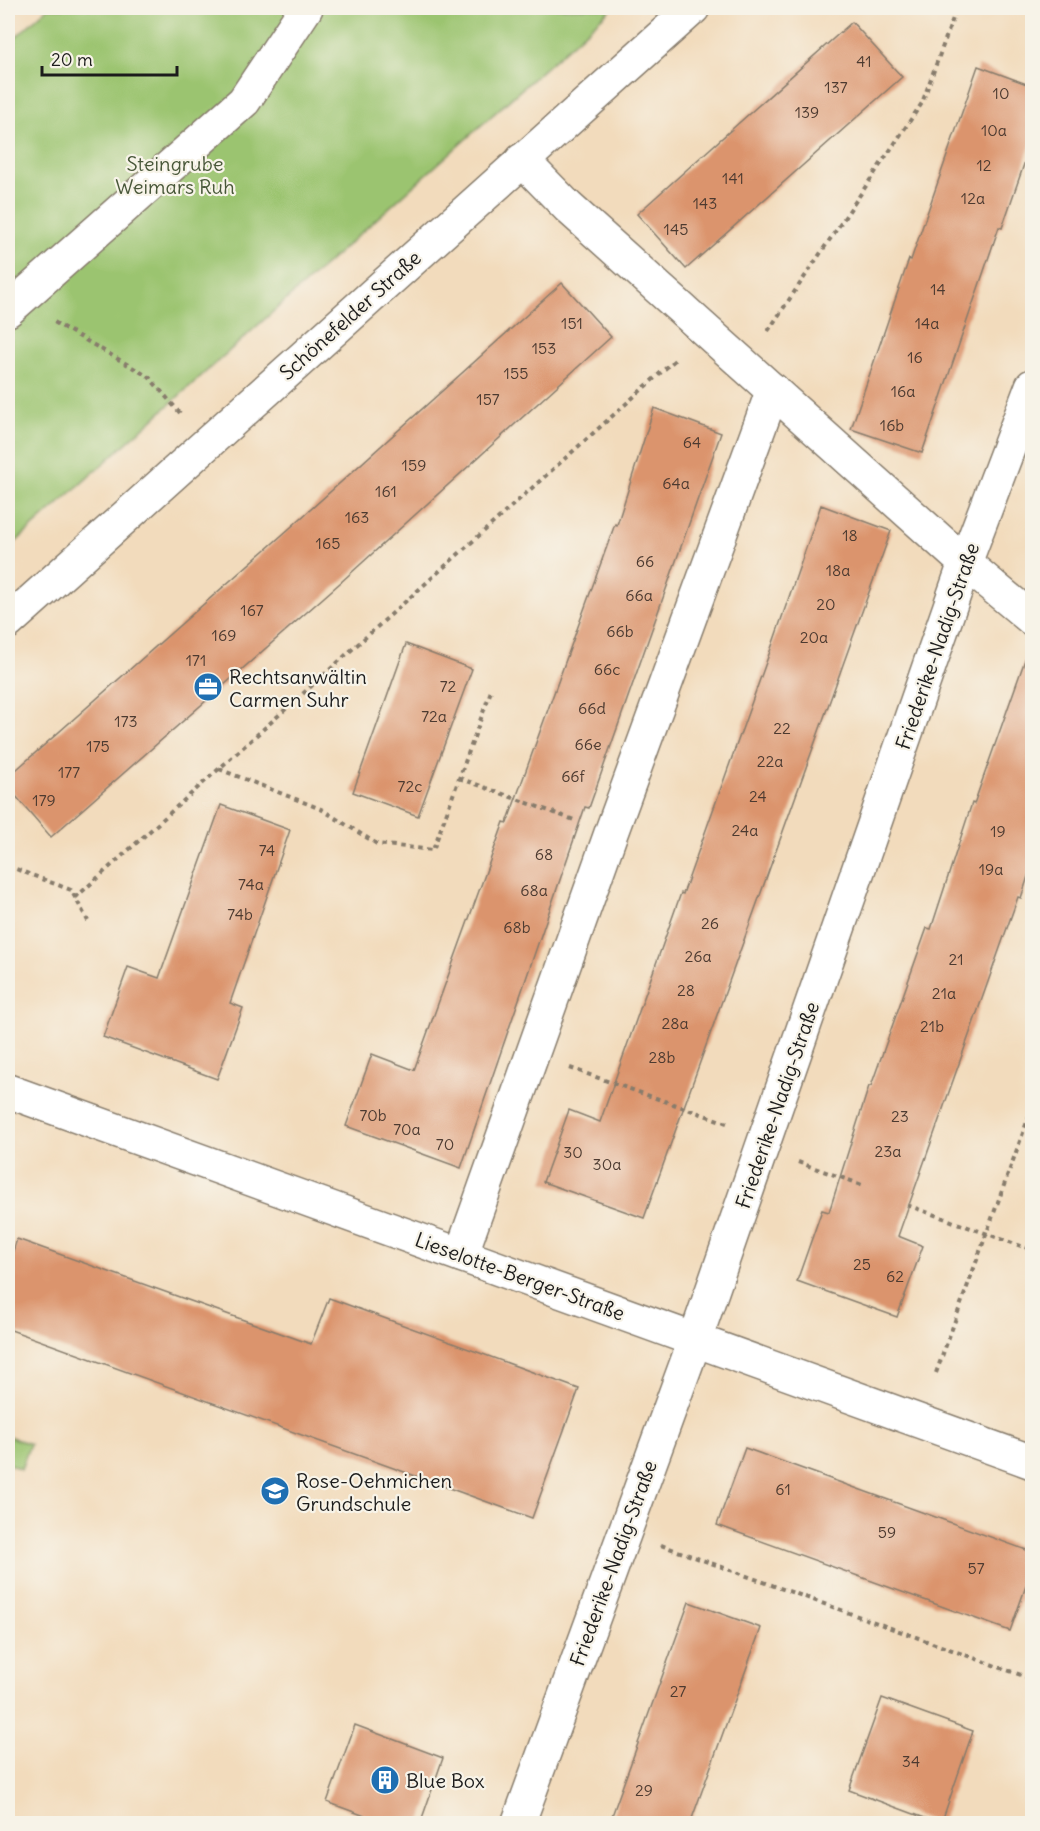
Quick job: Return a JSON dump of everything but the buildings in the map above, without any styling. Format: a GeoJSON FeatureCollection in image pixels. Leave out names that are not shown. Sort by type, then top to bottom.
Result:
{"type":"FeatureCollection","features":[{"type":"Feature","properties":{"kind":"street"},"geometry":{"type":"LineString","coordinates":[[16,303],[244,101],[306,8]]}},
{"type":"Feature","properties":{"kind":"street","name":"Schönefelder Straße"},"geometry":{"type":"LineString","coordinates":[[8,622],[693,8]]}},
{"type":"Feature","properties":{"kind":"street"},"geometry":{"type":"LineString","coordinates":[[522,160],[568,207],[965,563],[1032,619]]}},
{"type":"Feature","properties":{"kind":"street","name":"Friederike-Nadig-Straße"},"geometry":{"type":"LineString","coordinates":[[518,1824],[695,1340],[965,563],[1032,386]]}},
{"type":"Feature","properties":{"kind":"street"},"geometry":{"type":"LineString","coordinates":[[461,1254],[611,833],[774,390]]}},
{"type":"Feature","properties":{"kind":"street","name":"Lieselotte-Berger-Straße"},"geometry":{"type":"LineString","coordinates":[[8,1091],[1032,1462]]}},
{"type":"Feature","properties":{"kind":"path"},"geometry":{"type":"LineString","coordinates":[[746,365],[922,103],[956,10]]}},
{"type":"Feature","properties":{"kind":"path"},"geometry":{"type":"LineString","coordinates":[[16,303],[45,316],[149,377],[207,443]]}},
{"type":"Feature","properties":{"kind":"path"},"geometry":{"type":"LineString","coordinates":[[75,898],[707,331]]}},
{"type":"Feature","properties":{"kind":"path"},"geometry":{"type":"LineString","coordinates":[[219,769],[321,809],[377,844],[433,850],[492,688]]}},
{"type":"Feature","properties":{"kind":"path"},"geometry":{"type":"LineString","coordinates":[[459,778],[611,833]]}},
{"type":"Feature","properties":{"kind":"path"},"geometry":{"type":"LineString","coordinates":[[8,866],[71,890],[87,921]]}},
{"type":"Feature","properties":{"kind":"path"},"geometry":{"type":"LineString","coordinates":[[532,1055],[764,1143],[865,1186]]}},
{"type":"Feature","properties":{"kind":"path"},"geometry":{"type":"LineString","coordinates":[[936,1373],[1032,1108]]}},
{"type":"Feature","properties":{"kind":"path"},"geometry":{"type":"LineString","coordinates":[[907,1205],[1032,1250]]}},
{"type":"Feature","properties":{"kind":"path"},"geometry":{"type":"LineString","coordinates":[[624,1532],[1032,1679]]}},
{"type":"Feature","properties":{"kind":"green space","name":"Steingrube Weimars Ruh"},"geometry":{"type":"Polygon","coordinates":[[[48,8],[612,8],[8,549],[8,44],[48,8]]]}},
{"type":"Feature","properties":{"kind":"green space"},"geometry":{"type":"Polygon","coordinates":[[[8,1436],[30,1444],[21,1469],[8,1464],[8,1436]]]}},
{"type":"Feature","properties":{"kind":"place","name":"Rechtsanwältin Carmen Suhr"},"geometry":{"type":"Point","coordinates":[208,687]}},
{"type":"Feature","properties":{"kind":"place","name":"Rose-Oehmichen Grundschule"},"geometry":{"type":"Point","coordinates":[275,1491]}},
{"type":"Feature","properties":{"kind":"place","name":"Blue Box"},"geometry":{"type":"Point","coordinates":[385,1780]}}]}
